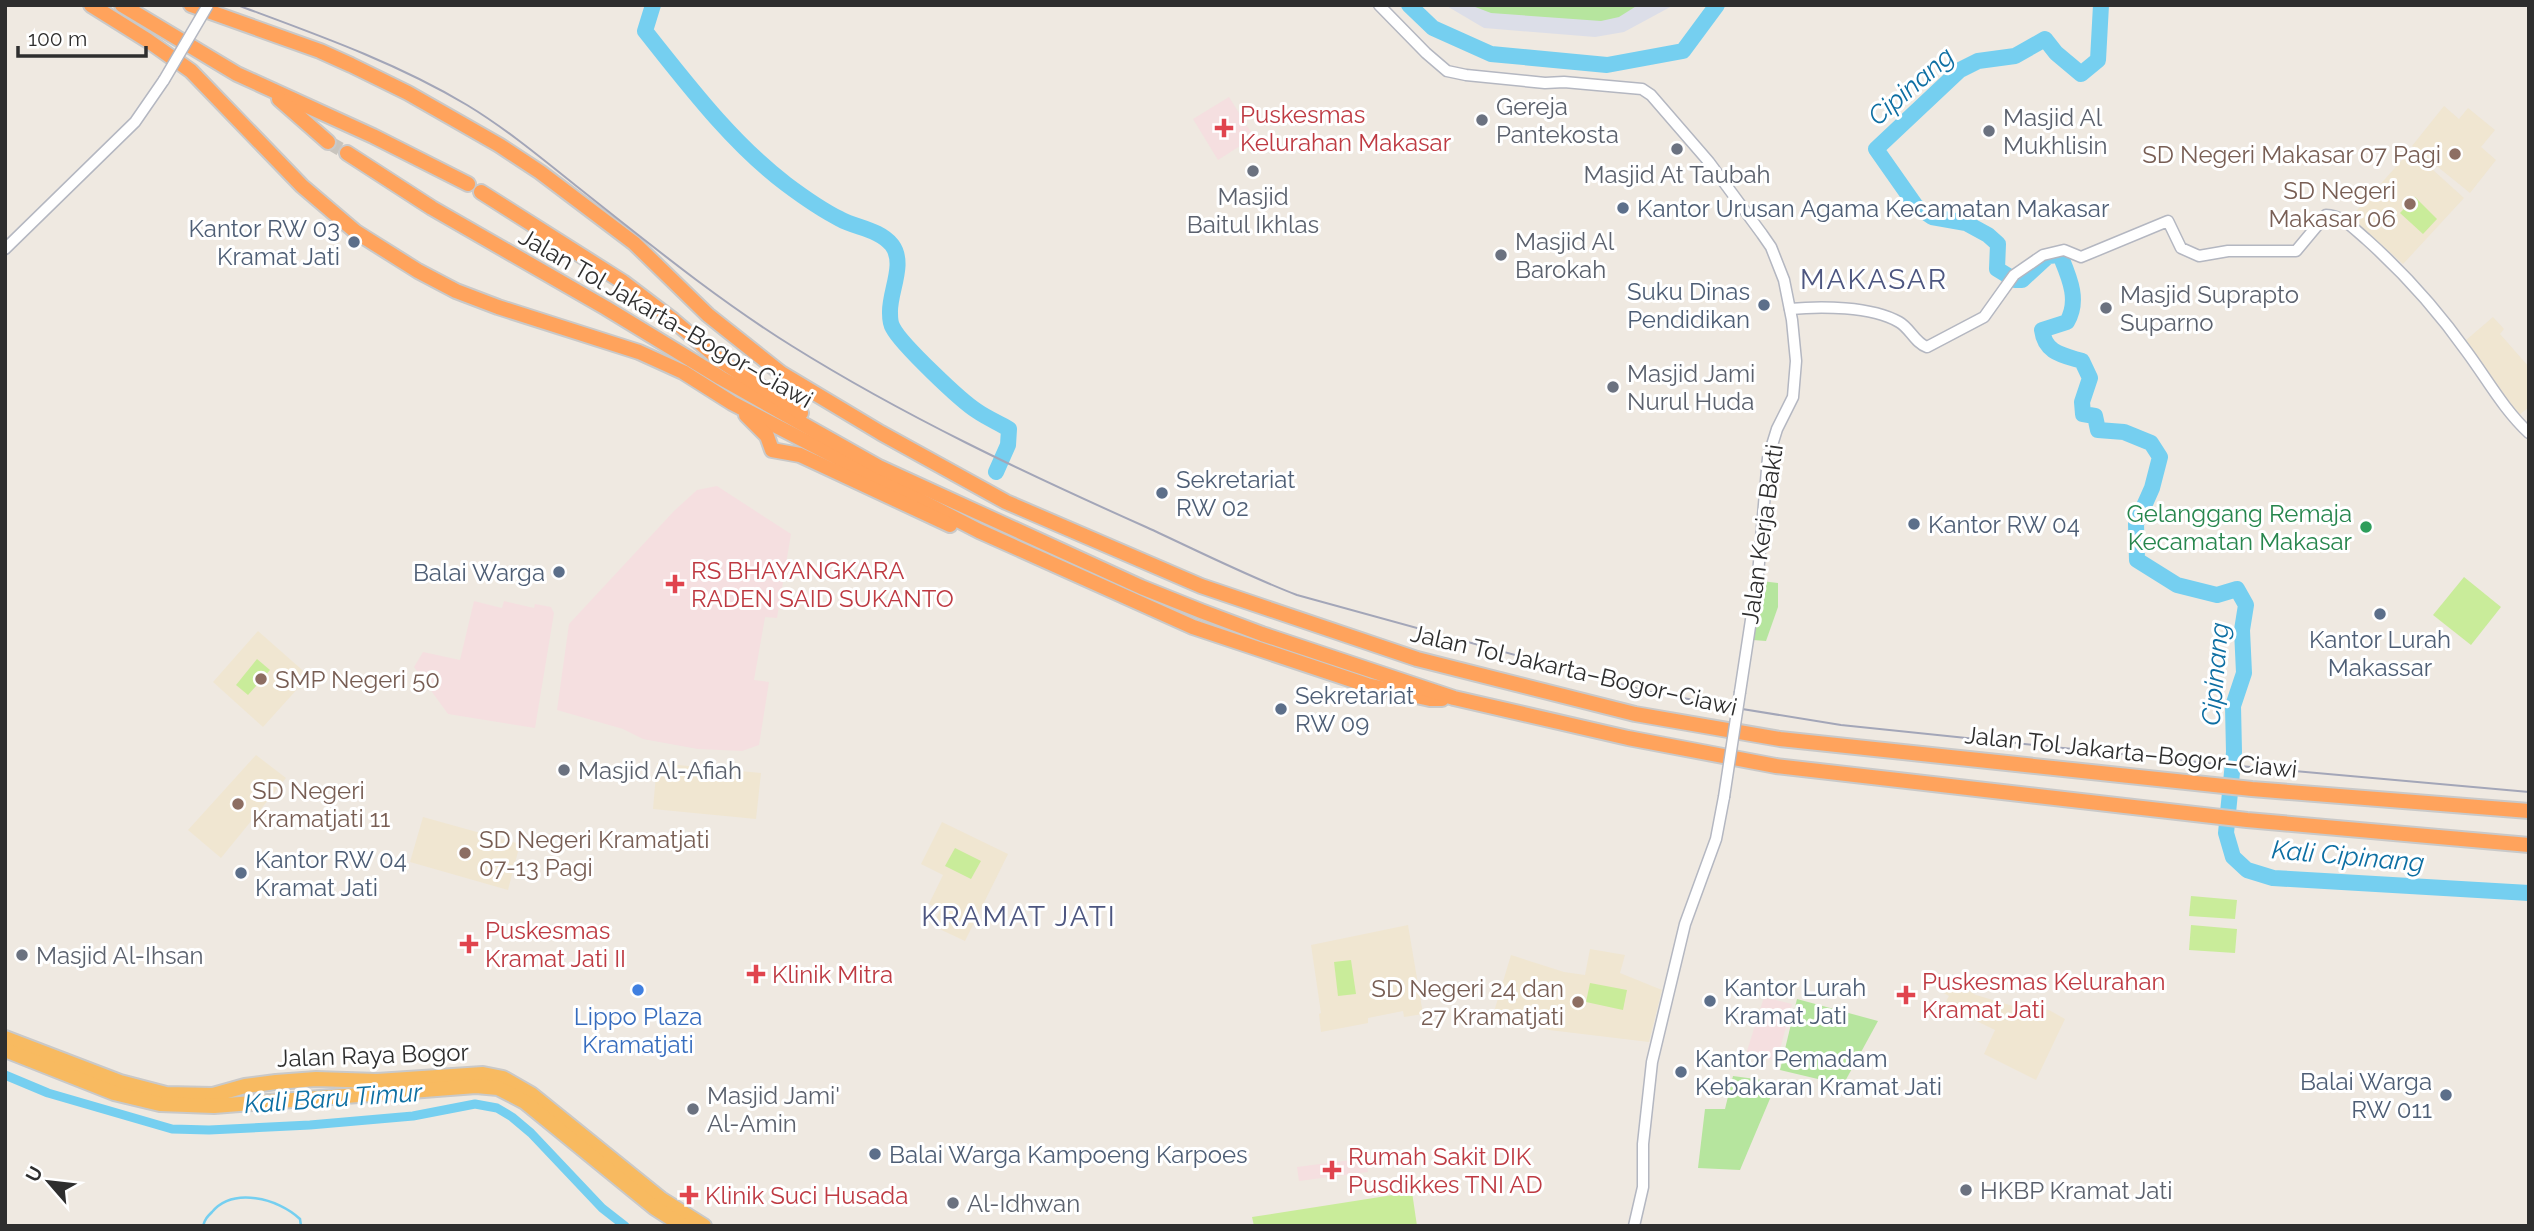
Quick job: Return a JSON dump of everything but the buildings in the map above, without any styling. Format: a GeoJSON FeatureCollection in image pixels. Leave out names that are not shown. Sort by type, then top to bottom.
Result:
{"type":"FeatureCollection","features":[{"type":"Feature","properties":{"kind":"highway"},"geometry":{"type":"LineString","coordinates":[[91,5],[148,40],[191,71],[325,207],[356,232],[456,291],[639,352],[683,372],[732,403],[979,531],[1193,627],[1367,685],[1430,699],[1454,698]]}},
{"type":"Feature","properties":{"kind":"highway"},"geometry":{"type":"LineString","coordinates":[[122,5],[217,63],[468,184]]}},
{"type":"Feature","properties":{"kind":"highway","name":"Jalan Tol Jakarta–Bogor–Ciawi"},"geometry":{"type":"LineString","coordinates":[[191,5],[320,51],[408,93],[499,145],[634,243],[708,315],[802,387],[1006,502],[1201,586],[1417,659],[1649,716],[1780,740],[2252,789],[2529,810]]}},
{"type":"Feature","properties":{"kind":"highway"},"geometry":{"type":"LineString","coordinates":[[268,89],[328,142]]}},
{"type":"Feature","properties":{"kind":"highway","name":"Jalan Tol Jakarta–Bogor–Ciawi"},"geometry":{"type":"LineString","coordinates":[[347,153],[432,208],[879,467],[1141,587],[1200,611],[1454,698],[1628,738],[1776,766],[2247,820],[2529,845]]}},
{"type":"Feature","properties":{"kind":"highway","name":"Jalan Tol Jakarta–Bogor–Ciawi"},"geometry":{"type":"LineString","coordinates":[[481,192],[623,282],[753,384],[970,510]]}},
{"type":"Feature","properties":{"kind":"highway"},"geometry":{"type":"LineString","coordinates":[[732,403],[767,436],[772,450],[800,455],[918,512],[960,529],[979,531]]}},
{"type":"Feature","properties":{"kind":"highway","name":"Jalan Raya Bogor"},"geometry":{"type":"LineString","coordinates":[[5,1038],[120,1082],[174,1095],[212,1095],[245,1086],[316,1079],[362,1082],[459,1074],[495,1076],[513,1082],[531,1094],[661,1199],[704,1226]]}},
{"type":"Feature","properties":{"kind":"highway","name":"Jalan Raya Bogor"},"geometry":{"type":"LineString","coordinates":[[5,1050],[114,1093],[160,1104],[214,1106],[468,1086],[498,1088],[525,1102],[655,1208],[683,1226]]}},
{"type":"Feature","properties":{"kind":"street"},"geometry":{"type":"LineString","coordinates":[[5,249],[135,122],[164,80],[208,5]]}},
{"type":"Feature","properties":{"kind":"street","name":"Jalan Kerja Bakti"},"geometry":{"type":"LineString","coordinates":[[1379,5],[1447,71],[1545,83],[1632,87],[1651,95],[1709,162],[1762,234],[1771,247],[1784,280],[1796,361],[1793,397],[1777,429],[1768,458],[1758,574],[1716,839],[1685,924],[1652,1062],[1643,1144],[1643,1186],[1634,1226]]}},
{"type":"Feature","properties":{"kind":"street"},"geometry":{"type":"LineString","coordinates":[[1790,309],[1836,307],[1884,316],[1898,321],[1911,331],[1921,345],[1927,347],[1984,317],[2014,275],[2050,252],[2064,250],[2081,257],[2168,220],[2180,248],[2192,255],[2244,250],[2296,251],[2326,215],[2334,215],[2346,222],[2383,255],[2438,313],[2511,414],[2529,433]]}},
{"type":"Feature","properties":{"kind":"shaded area"},"geometry":{"type":"Polygon","coordinates":[[[1445,5],[1674,5],[1624,32],[1595,37],[1484,28],[1445,5]]]}},
{"type":"Feature","properties":{"kind":"shaded area","name":"Puskesmas Kelurahan Makasar"},"geometry":{"type":"Polygon","coordinates":[[[1229,97],[1254,137],[1218,160],[1193,119],[1229,97]]]}},
{"type":"Feature","properties":{"kind":"shaded area","name":"SD Negeri Makasar 07 Pagi"},"geometry":{"type":"Polygon","coordinates":[[[2444,106],[2459,119],[2468,108],[2495,130],[2481,147],[2496,160],[2470,193],[2412,146],[2444,106]]]}},
{"type":"Feature","properties":{"kind":"shaded area","name":"SD Negeri Makasar 06"},"geometry":{"type":"Polygon","coordinates":[[[2411,150],[2464,198],[2403,264],[2351,217],[2411,150]]]}},
{"type":"Feature","properties":{"kind":"shaded area"},"geometry":{"type":"Polygon","coordinates":[[[2493,317],[2504,329],[2500,334],[2529,367],[2529,407],[2519,415],[2465,341],[2493,317]]]}},
{"type":"Feature","properties":{"kind":"shaded area"},"geometry":{"type":"Polygon","coordinates":[[[717,486],[791,534],[777,618],[765,617],[754,680],[769,682],[759,745],[742,751],[698,749],[643,739],[623,729],[557,710],[569,624],[674,511],[697,490],[717,486]]]}},
{"type":"Feature","properties":{"kind":"shaded area"},"geometry":{"type":"Polygon","coordinates":[[[474,601],[502,608],[504,601],[534,608],[535,604],[551,607],[554,613],[535,728],[448,714],[414,667],[423,652],[460,660],[474,601]]]}},
{"type":"Feature","properties":{"kind":"shaded area","name":"SMP Negeri 50"},"geometry":{"type":"Polygon","coordinates":[[[258,631],[309,676],[263,727],[213,682],[258,631]]]}},
{"type":"Feature","properties":{"kind":"shaded area","name":"SD Negeri Kramatjati 11"},"geometry":{"type":"Polygon","coordinates":[[[256,755],[286,778],[221,858],[188,830],[256,755]]]}},
{"type":"Feature","properties":{"kind":"shaded area"},"geometry":{"type":"Polygon","coordinates":[[[657,763],[761,773],[756,819],[653,809],[657,763]]]}},
{"type":"Feature","properties":{"kind":"shaded area","name":"SD Negeri Kramatjati 07-13 Pagi"},"geometry":{"type":"Polygon","coordinates":[[[423,817],[520,844],[508,890],[410,862],[423,817]]]}},
{"type":"Feature","properties":{"kind":"shaded area"},"geometry":{"type":"Polygon","coordinates":[[[942,822],[1008,854],[965,941],[933,926],[940,910],[929,904],[943,875],[921,864],[942,822]]]}},
{"type":"Feature","properties":{"kind":"shaded area"},"geometry":{"type":"Polygon","coordinates":[[[1408,925],[1423,1014],[1404,1017],[1403,1011],[1368,1018],[1368,1023],[1321,1032],[1321,1013],[1311,945],[1408,925]]]}},
{"type":"Feature","properties":{"kind":"shaded area","name":"SD Negeri 24 dan 27 Kramatjati"},"geometry":{"type":"Polygon","coordinates":[[[1590,949],[1625,955],[1620,973],[1662,990],[1649,1042],[1549,1030],[1493,1015],[1511,955],[1564,972],[1585,975],[1590,949]]]}},
{"type":"Feature","properties":{"kind":"shaded area"},"geometry":{"type":"Polygon","coordinates":[[[1947,979],[1976,995],[2013,1006],[2049,1010],[2065,1019],[2036,1080],[1984,1054],[1995,1030],[1944,1005],[1949,996],[1940,991],[1947,979]]]}},
{"type":"Feature","properties":{"kind":"shaded area"},"geometry":{"type":"Polygon","coordinates":[[[1764,997],[1792,1004],[1777,1061],[1746,1054],[1764,997]]]}},
{"type":"Feature","properties":{"kind":"shaded area","name":"Rumah Sakit DIK Pusdikkes TNI AD"},"geometry":{"type":"Polygon","coordinates":[[[1366,1158],[1368,1172],[1299,1181],[1297,1167],[1366,1158]]]}},
{"type":"Feature","properties":{"kind":"green space"},"geometry":{"type":"Polygon","coordinates":[[[1470,5],[1638,5],[1619,17],[1601,21],[1491,13],[1470,5]]]}},
{"type":"Feature","properties":{"kind":"green space"},"geometry":{"type":"Polygon","coordinates":[[[2415,197],[2437,219],[2423,234],[2400,213],[2415,197]]]}},
{"type":"Feature","properties":{"kind":"green space"},"geometry":{"type":"Polygon","coordinates":[[[2464,577],[2501,607],[2471,645],[2433,615],[2464,577]]]}},
{"type":"Feature","properties":{"kind":"green space"},"geometry":{"type":"Polygon","coordinates":[[[1761,581],[1778,583],[1778,607],[1766,641],[1753,640],[1761,581]]]}},
{"type":"Feature","properties":{"kind":"green space"},"geometry":{"type":"Polygon","coordinates":[[[257,659],[270,670],[248,695],[236,685],[257,659]]]}},
{"type":"Feature","properties":{"kind":"green space"},"geometry":{"type":"Polygon","coordinates":[[[955,848],[981,861],[971,879],[945,866],[955,848]]]}},
{"type":"Feature","properties":{"kind":"green space"},"geometry":{"type":"Polygon","coordinates":[[[2191,896],[2237,900],[2235,919],[2189,916],[2191,896]]]}},
{"type":"Feature","properties":{"kind":"green space"},"geometry":{"type":"Polygon","coordinates":[[[2191,925],[2237,929],[2235,953],[2189,950],[2191,925]]]}},
{"type":"Feature","properties":{"kind":"green space"},"geometry":{"type":"Polygon","coordinates":[[[1351,960],[1356,994],[1338,996],[1334,962],[1351,960]]]}},
{"type":"Feature","properties":{"kind":"green space"},"geometry":{"type":"Polygon","coordinates":[[[1590,983],[1627,990],[1623,1010],[1586,1002],[1590,983]]]}},
{"type":"Feature","properties":{"kind":"green space"},"geometry":{"type":"Polygon","coordinates":[[[1797,999],[1878,1021],[1843,1085],[1780,1070],[1797,999]]]}},
{"type":"Feature","properties":{"kind":"green space"},"geometry":{"type":"Polygon","coordinates":[[[1733,1076],[1777,1082],[1740,1170],[1698,1168],[1705,1109],[1725,1109],[1733,1076]]]}},
{"type":"Feature","properties":{"kind":"green space"},"geometry":{"type":"Polygon","coordinates":[[[1412,1192],[1417,1226],[1254,1226],[1252,1217],[1412,1192]]]}},
{"type":"Feature","properties":{"kind":"waterway"},"geometry":{"type":"LineString","coordinates":[[653,5],[645,31],[711,112],[747,150],[812,203],[846,222],[881,235],[892,245],[897,261],[890,305],[892,327],[919,359],[958,396],[981,414],[1009,429],[1008,445],[996,472]]}},
{"type":"Feature","properties":{"kind":"waterway","name":"Cipinang"},"geometry":{"type":"LineString","coordinates":[[1409,5],[1433,28],[1491,54],[1607,65],[1683,51],[1717,5]]}},
{"type":"Feature","properties":{"kind":"waterway","name":"Cipinang"},"geometry":{"type":"LineString","coordinates":[[2101,5],[2098,60],[2081,74],[2056,53],[2045,39],[2015,56],[1978,61],[1960,70],[1876,149],[1916,206],[1932,217],[1966,223],[1998,244],[1997,269],[2015,280],[2022,280],[2048,256],[2060,255],[2072,288],[2073,305],[2067,322],[2042,330],[2044,338],[2056,352],[2082,361],[2090,378],[2082,402],[2083,414],[2095,416],[2098,430],[2124,432],[2151,443],[2160,457],[2152,488],[2136,524],[2137,560],[2177,585],[2217,595],[2237,589],[2246,605],[2242,630],[2244,673],[2233,706],[2234,752],[2226,833],[2233,857],[2247,870],[2273,878],[2529,893]]}},
{"type":"Feature","properties":{"kind":"waterway","name":"Kali Baru Timur"},"geometry":{"type":"LineString","coordinates":[[5,1075],[48,1093],[172,1129],[310,1125],[413,1116],[475,1104],[497,1108],[531,1133],[602,1208],[625,1226]]}},
{"type":"Feature","properties":{"kind":"waterway"},"geometry":{"type":"LineString","coordinates":[[203,1226],[207,1217],[221,1204],[243,1198],[256,1198],[280,1206],[300,1219],[301,1226]]}},
{"type":"Feature","properties":{"kind":"tunnel"},"geometry":{"type":"LineString","coordinates":[[328,142],[347,153]]}},
{"type":"Feature","properties":{"kind":"tram line"},"geometry":{"type":"LineString","coordinates":[[237,5],[383,62],[467,105],[522,143],[708,289],[834,372],[921,420],[1010,464],[1297,595],[1646,691],[1841,725],[2217,764],[2529,792]]}},
{"type":"Feature","properties":{"kind":"place","name":"Gereja Pantekosta"},"geometry":{"type":"Point","coordinates":[1482,120]}},
{"type":"Feature","properties":{"kind":"place","name":"Puskesmas Kelurahan Makasar"},"geometry":{"type":"Point","coordinates":[1224,128]}},
{"type":"Feature","properties":{"kind":"place","name":"Masjid Al Mukhlisin"},"geometry":{"type":"Point","coordinates":[1989,131]}},
{"type":"Feature","properties":{"kind":"place","name":"Masjid At Taubah"},"geometry":{"type":"Point","coordinates":[1677,149]}},
{"type":"Feature","properties":{"kind":"place","name":"SD Negeri Makasar 07 Pagi"},"geometry":{"type":"Point","coordinates":[2455,154]}},
{"type":"Feature","properties":{"kind":"place","name":"Masjid Baitul Ikhlas"},"geometry":{"type":"Point","coordinates":[1253,171]}},
{"type":"Feature","properties":{"kind":"place","name":"SD Negeri Makasar 06"},"geometry":{"type":"Point","coordinates":[2410,204]}},
{"type":"Feature","properties":{"kind":"place","name":"Kantor Urusan Agama Kecamatan Makasar"},"geometry":{"type":"Point","coordinates":[1623,208]}},
{"type":"Feature","properties":{"kind":"place","name":"Kantor RW 03 Kramat Jati"},"geometry":{"type":"Point","coordinates":[354,242]}},
{"type":"Feature","properties":{"kind":"place","name":"Masjid Al Barokah"},"geometry":{"type":"Point","coordinates":[1501,255]}},
{"type":"Feature","properties":{"kind":"place","name":"Suku Dinas Pendidikan"},"geometry":{"type":"Point","coordinates":[1764,305]}},
{"type":"Feature","properties":{"kind":"place","name":"Masjid Suprapto Suparno"},"geometry":{"type":"Point","coordinates":[2106,308]}},
{"type":"Feature","properties":{"kind":"place","name":"Masjid Jami Nurul Huda"},"geometry":{"type":"Point","coordinates":[1613,387]}},
{"type":"Feature","properties":{"kind":"place","name":"Sekretariat RW 02"},"geometry":{"type":"Point","coordinates":[1162,493]}},
{"type":"Feature","properties":{"kind":"place","name":"Kantor RW 04"},"geometry":{"type":"Point","coordinates":[1914,524]}},
{"type":"Feature","properties":{"kind":"place","name":"Gelanggang Remaja Kecamatan Makasar"},"geometry":{"type":"Point","coordinates":[2366,527]}},
{"type":"Feature","properties":{"kind":"place","name":"Balai Warga"},"geometry":{"type":"Point","coordinates":[559,572]}},
{"type":"Feature","properties":{"kind":"place","name":"RS BHAYANGKARA RADEN SAID SUKANTO"},"geometry":{"type":"Point","coordinates":[675,584]}},
{"type":"Feature","properties":{"kind":"place","name":"Kantor Lurah Makassar"},"geometry":{"type":"Point","coordinates":[2380,614]}},
{"type":"Feature","properties":{"kind":"place","name":"SMP Negeri 50"},"geometry":{"type":"Point","coordinates":[261,679]}},
{"type":"Feature","properties":{"kind":"place","name":"Sekretariat RW 09"},"geometry":{"type":"Point","coordinates":[1281,709]}},
{"type":"Feature","properties":{"kind":"place","name":"Masjid Al-Afiah"},"geometry":{"type":"Point","coordinates":[564,770]}},
{"type":"Feature","properties":{"kind":"place","name":"SD Negeri Kramatjati 11"},"geometry":{"type":"Point","coordinates":[238,804]}},
{"type":"Feature","properties":{"kind":"place","name":"SD Negeri Kramatjati 07-13 Pagi"},"geometry":{"type":"Point","coordinates":[465,853]}},
{"type":"Feature","properties":{"kind":"place","name":"Kantor RW 04 Kramat Jati"},"geometry":{"type":"Point","coordinates":[241,873]}},
{"type":"Feature","properties":{"kind":"place","name":"Puskesmas Kramat Jati II"},"geometry":{"type":"Point","coordinates":[469,944]}},
{"type":"Feature","properties":{"kind":"place","name":"Masjid Al-Ihsan"},"geometry":{"type":"Point","coordinates":[22,955]}},
{"type":"Feature","properties":{"kind":"place","name":"Klinik Mitra"},"geometry":{"type":"Point","coordinates":[756,974]}},
{"type":"Feature","properties":{"kind":"place","name":"Lippo Plaza Kramatjati"},"geometry":{"type":"Point","coordinates":[638,990]}},
{"type":"Feature","properties":{"kind":"place","name":"Puskesmas Kelurahan Kramat Jati"},"geometry":{"type":"Point","coordinates":[1906,995]}},
{"type":"Feature","properties":{"kind":"place","name":"Kantor Lurah Kramat Jati"},"geometry":{"type":"Point","coordinates":[1710,1001]}},
{"type":"Feature","properties":{"kind":"place","name":"SD Negeri 24 dan 27 Kramatjati"},"geometry":{"type":"Point","coordinates":[1578,1002]}},
{"type":"Feature","properties":{"kind":"place","name":"Kantor Pemadam Kebakaran Kramat Jati"},"geometry":{"type":"Point","coordinates":[1681,1072]}},
{"type":"Feature","properties":{"kind":"place","name":"Balai Warga RW 011"},"geometry":{"type":"Point","coordinates":[2446,1095]}},
{"type":"Feature","properties":{"kind":"place","name":"Masjid Jami' Al-Amin"},"geometry":{"type":"Point","coordinates":[693,1109]}},
{"type":"Feature","properties":{"kind":"place","name":"Balai Warga Kampoeng Karpoes"},"geometry":{"type":"Point","coordinates":[875,1154]}},
{"type":"Feature","properties":{"kind":"place","name":"Rumah Sakit DIK Pusdikkes TNI AD"},"geometry":{"type":"Point","coordinates":[1332,1170]}},
{"type":"Feature","properties":{"kind":"place","name":"HKBP Kramat Jati"},"geometry":{"type":"Point","coordinates":[1966,1190]}},
{"type":"Feature","properties":{"kind":"place","name":"Klinik Suci Husada"},"geometry":{"type":"Point","coordinates":[689,1195]}},
{"type":"Feature","properties":{"kind":"place","name":"Al-Idhwan"},"geometry":{"type":"Point","coordinates":[953,1203]}},
{"type":"Feature","properties":{"kind":"district","name":"MAKASAR"},"geometry":{"type":"Point","coordinates":[1874,279]}},
{"type":"Feature","properties":{"kind":"district","name":"KRAMAT JATI"},"geometry":{"type":"Point","coordinates":[1019,916]}},
{"type":"Feature","properties":{"kind":"water label","name":"Kali Cipinang"},"geometry":{"type":"Point","coordinates":[2348,856]}}]}
